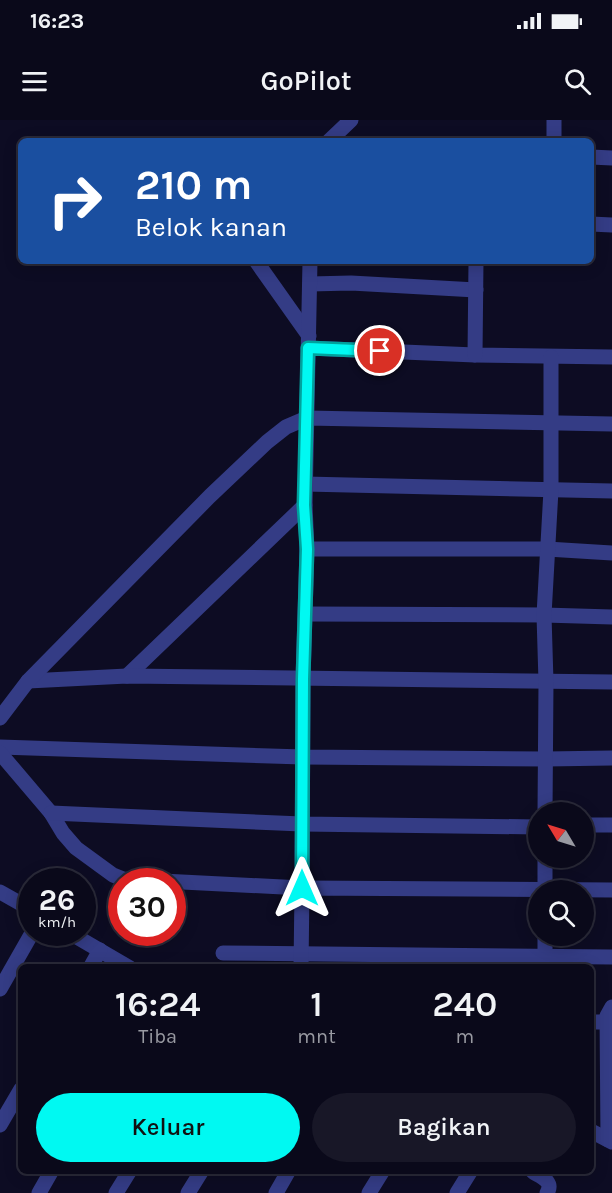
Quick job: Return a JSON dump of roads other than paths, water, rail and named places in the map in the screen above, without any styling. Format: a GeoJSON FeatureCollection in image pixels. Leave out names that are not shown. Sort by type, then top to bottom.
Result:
{"type":"FeatureCollection","features":[{"type":"Feature","properties":{"kind":"street"},"geometry":{"type":"LineString","coordinates":[[332,138],[351,120]]}},
{"type":"Feature","properties":{"kind":"street"},"geometry":{"type":"LineString","coordinates":[[554,120],[555,138]]}},
{"type":"Feature","properties":{"kind":"street"},"geometry":{"type":"LineString","coordinates":[[594,157],[612,158]]}},
{"type":"Feature","properties":{"kind":"street"},"geometry":{"type":"LineString","coordinates":[[594,224],[612,225]]}},
{"type":"Feature","properties":{"kind":"street"},"geometry":{"type":"LineString","coordinates":[[258,264],[309,342]]}},
{"type":"Feature","properties":{"kind":"street"},"geometry":{"type":"LineString","coordinates":[[301,961],[303,679],[307,549],[304,505],[310,264]]}},
{"type":"Feature","properties":{"kind":"street"},"geometry":{"type":"LineString","coordinates":[[475,355],[476,264]]}},
{"type":"Feature","properties":{"kind":"street"},"geometry":{"type":"LineString","coordinates":[[310,284],[351,283],[476,290]]}},
{"type":"Feature","properties":{"kind":"street"},"geometry":{"type":"LineString","coordinates":[[309,342],[475,355],[612,357]]}},
{"type":"Feature","properties":{"kind":"street"},"geometry":{"type":"LineString","coordinates":[[545,802],[544,615],[551,490],[551,357]]}},
{"type":"Feature","properties":{"kind":"street"},"geometry":{"type":"LineString","coordinates":[[0,718],[28,681],[210,496],[286,427],[307,418],[612,424]]}},
{"type":"Feature","properties":{"kind":"street"},"geometry":{"type":"LineString","coordinates":[[305,484],[612,491]]}},
{"type":"Feature","properties":{"kind":"street"},"geometry":{"type":"LineString","coordinates":[[127,676],[304,505]]}},
{"type":"Feature","properties":{"kind":"street"},"geometry":{"type":"LineString","coordinates":[[307,549],[547,549],[612,553]]}},
{"type":"Feature","properties":{"kind":"street"},"geometry":{"type":"LineString","coordinates":[[306,614],[612,617]]}},
{"type":"Feature","properties":{"kind":"street"},"geometry":{"type":"LineString","coordinates":[[28,681],[127,676],[612,682]]}},
{"type":"Feature","properties":{"kind":"street"},"geometry":{"type":"LineString","coordinates":[[0,747],[303,757],[612,758]]}},
{"type":"Feature","properties":{"kind":"street"},"geometry":{"type":"LineString","coordinates":[[0,753],[51,813],[63,833],[76,848],[112,875],[123,879],[302,888],[528,890]]}},
{"type":"Feature","properties":{"kind":"street"},"geometry":{"type":"LineString","coordinates":[[51,813],[302,824],[528,827]]}},
{"type":"Feature","properties":{"kind":"street"},"geometry":{"type":"LineString","coordinates":[[594,825],[612,825]]}},
{"type":"Feature","properties":{"kind":"street"},"geometry":{"type":"LineString","coordinates":[[594,890],[612,890]]}},
{"type":"Feature","properties":{"kind":"street"},"geometry":{"type":"LineString","coordinates":[[0,892],[18,902]]}},
{"type":"Feature","properties":{"kind":"street"},"geometry":{"type":"LineString","coordinates":[[0,989],[25,946]]}},
{"type":"Feature","properties":{"kind":"street"},"geometry":{"type":"LineString","coordinates":[[92,946],[123,964]]}},
{"type":"Feature","properties":{"kind":"street"},"geometry":{"type":"LineString","coordinates":[[545,946],[546,962]]}},
{"type":"Feature","properties":{"kind":"street"},"geometry":{"type":"LineString","coordinates":[[92,964],[100,951]]}},
{"type":"Feature","properties":{"kind":"street"},"geometry":{"type":"LineString","coordinates":[[223,953],[301,961],[546,962],[612,957]]}},
{"type":"Feature","properties":{"kind":"street"},"geometry":{"type":"LineString","coordinates":[[594,1021],[610,1015],[610,1141],[594,1133]]}},
{"type":"Feature","properties":{"kind":"street"},"geometry":{"type":"LineString","coordinates":[[0,1125],[18,1094]]}},
{"type":"Feature","properties":{"kind":"street"},"geometry":{"type":"LineString","coordinates":[[39,1193],[50,1174]]}},
{"type":"Feature","properties":{"kind":"street"},"geometry":{"type":"LineString","coordinates":[[116,1193],[128,1174]]}},
{"type":"Feature","properties":{"kind":"street"},"geometry":{"type":"LineString","coordinates":[[188,1193],[200,1174]]}},
{"type":"Feature","properties":{"kind":"street"},"geometry":{"type":"LineString","coordinates":[[276,1193],[287,1174]]}},
{"type":"Feature","properties":{"kind":"street"},"geometry":{"type":"LineString","coordinates":[[369,1193],[380,1174]]}},
{"type":"Feature","properties":{"kind":"street"},"geometry":{"type":"LineString","coordinates":[[457,1193],[469,1174]]}},
{"type":"Feature","properties":{"kind":"street"},"geometry":{"type":"LineString","coordinates":[[536,1174],[549,1184],[547,1193]]}}]}
